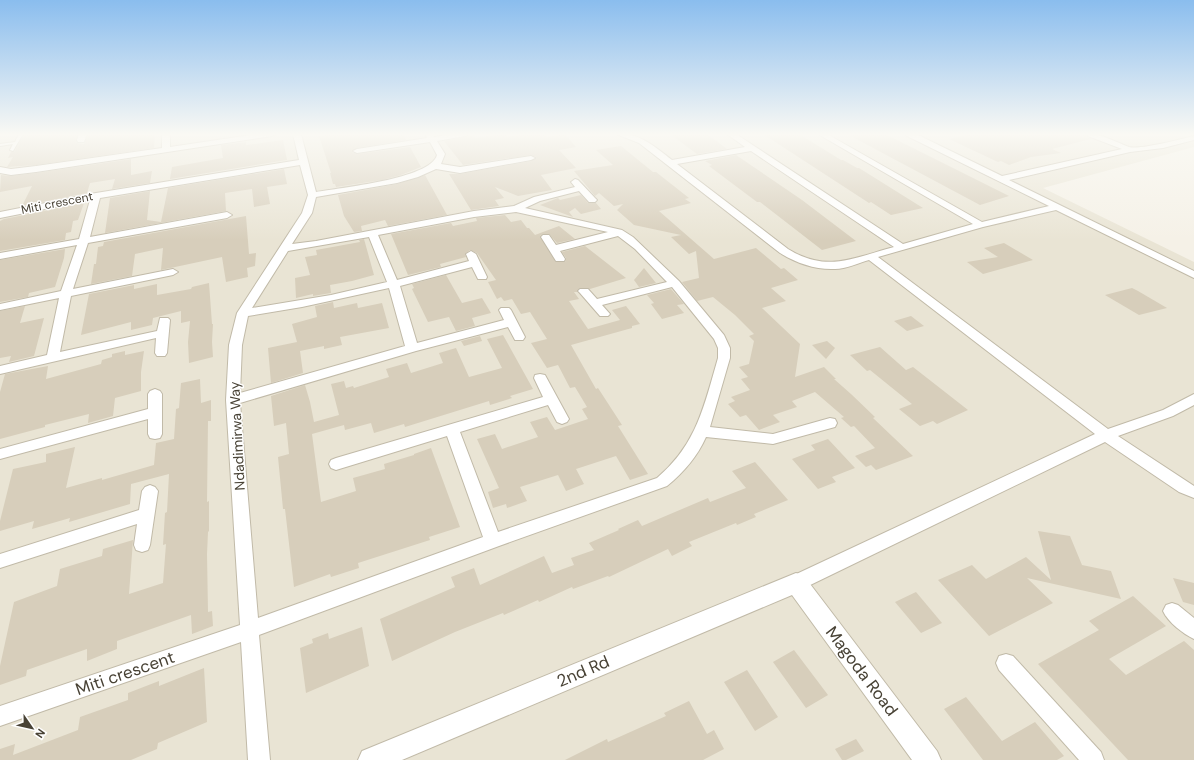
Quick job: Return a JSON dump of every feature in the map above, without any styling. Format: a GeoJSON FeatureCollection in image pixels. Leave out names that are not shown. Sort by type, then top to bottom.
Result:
{"type":"FeatureCollection","features":[{"type":"Feature","properties":{"kind":"street"},"geometry":{"type":"LineString","coordinates":[[0,170],[11,172],[33,169]]}},
{"type":"Feature","properties":{"kind":"street","name":"Miti crescent"},"geometry":{"type":"LineString","coordinates":[[0,215],[96,196],[258,169]]}},
{"type":"Feature","properties":{"kind":"street"},"geometry":{"type":"LineString","coordinates":[[306,169],[312,195],[405,178],[421,174],[430,169]]}},
{"type":"Feature","properties":{"kind":"street"},"geometry":{"type":"LineString","coordinates":[[678,169],[797,260],[816,265],[836,266],[982,225],[1058,207]]}},
{"type":"Feature","properties":{"kind":"street"},"geometry":{"type":"LineString","coordinates":[[785,169],[901,247]]}},
{"type":"Feature","properties":{"kind":"street"},"geometry":{"type":"LineString","coordinates":[[884,169],[982,225]]}},
{"type":"Feature","properties":{"kind":"street"},"geometry":{"type":"LineString","coordinates":[[983,169],[1194,275]]}},
{"type":"Feature","properties":{"kind":"street"},"geometry":{"type":"LineString","coordinates":[[1002,179],[1044,169]]}},
{"type":"Feature","properties":{"kind":"street"},"geometry":{"type":"LineString","coordinates":[[574,181],[592,200]]}},
{"type":"Feature","properties":{"kind":"street"},"geometry":{"type":"LineString","coordinates":[[284,248],[373,234],[474,214],[516,209],[537,199],[581,188]]}},
{"type":"Feature","properties":{"kind":"street","name":"Ndadimirwa Way"},"geometry":{"type":"LineString","coordinates":[[259,760],[233,400],[235,347],[239,324],[243,313],[307,213],[312,195]]}},
{"type":"Feature","properties":{"kind":"street"},"geometry":{"type":"LineString","coordinates":[[52,359],[66,294],[84,240],[96,196]]}},
{"type":"Feature","properties":{"kind":"street"},"geometry":{"type":"LineString","coordinates":[[516,209],[619,232],[639,246],[674,283],[595,303]]}},
{"type":"Feature","properties":{"kind":"street"},"geometry":{"type":"LineString","coordinates":[[0,256],[227,215]]}},
{"type":"Feature","properties":{"kind":"street"},"geometry":{"type":"LineString","coordinates":[[554,249],[619,232]]}},
{"type":"Feature","properties":{"kind":"street"},"geometry":{"type":"LineString","coordinates":[[373,234],[394,285],[412,348]]}},
{"type":"Feature","properties":{"kind":"street"},"geometry":{"type":"LineString","coordinates":[[546,237],[560,259]]}},
{"type":"Feature","properties":{"kind":"street"},"geometry":{"type":"LineString","coordinates":[[870,256],[1106,435],[1184,488],[1194,492]]}},
{"type":"Feature","properties":{"kind":"street"},"geometry":{"type":"LineString","coordinates":[[243,313],[282,307],[394,285],[473,258],[482,277]]}},
{"type":"Feature","properties":{"kind":"street"},"geometry":{"type":"LineString","coordinates":[[0,307],[173,272]]}},
{"type":"Feature","properties":{"kind":"street","name":"Miti crescent"},"geometry":{"type":"LineString","coordinates":[[0,716],[250,630],[493,541],[662,482],[672,475],[680,466],[702,431],[724,358],[724,348],[720,338],[674,283]]}},
{"type":"Feature","properties":{"kind":"street"},"geometry":{"type":"LineString","coordinates":[[584,291],[604,314]]}},
{"type":"Feature","properties":{"kind":"street"},"geometry":{"type":"LineString","coordinates":[[505,310],[520,337]]}},
{"type":"Feature","properties":{"kind":"street"},"geometry":{"type":"LineString","coordinates":[[233,400],[412,348],[511,322]]}},
{"type":"Feature","properties":{"kind":"street"},"geometry":{"type":"LineString","coordinates":[[0,370],[52,359],[163,327],[161,353]]}},
{"type":"Feature","properties":{"kind":"street"},"geometry":{"type":"LineString","coordinates":[[540,378],[562,419]]}},
{"type":"Feature","properties":{"kind":"street"},"geometry":{"type":"LineString","coordinates":[[155,394],[155,434]]}},
{"type":"Feature","properties":{"kind":"street"},"geometry":{"type":"LineString","coordinates":[[796,583],[1106,435],[1168,413],[1194,398]]}},
{"type":"Feature","properties":{"kind":"street"},"geometry":{"type":"LineString","coordinates":[[336,464],[551,399]]}},
{"type":"Feature","properties":{"kind":"street"},"geometry":{"type":"LineString","coordinates":[[0,454],[155,412]]}},
{"type":"Feature","properties":{"kind":"street"},"geometry":{"type":"LineString","coordinates":[[702,431],[773,439],[830,424]]}},
{"type":"Feature","properties":{"kind":"street"},"geometry":{"type":"LineString","coordinates":[[452,429],[493,541]]}},
{"type":"Feature","properties":{"kind":"street"},"geometry":{"type":"LineString","coordinates":[[142,545],[150,490]]}},
{"type":"Feature","properties":{"kind":"street"},"geometry":{"type":"LineString","coordinates":[[0,561],[146,514]]}},
{"type":"Feature","properties":{"kind":"street","name":"2nd Rd"},"geometry":{"type":"LineString","coordinates":[[371,760],[796,583]]}},
{"type":"Feature","properties":{"kind":"street","name":"Magoda Road"},"geometry":{"type":"LineString","coordinates":[[796,583],[928,760]]}},
{"type":"Feature","properties":{"kind":"street"},"geometry":{"type":"LineString","coordinates":[[1172,611],[1194,630]]}},
{"type":"Feature","properties":{"kind":"street"},"geometry":{"type":"LineString","coordinates":[[1006,663],[1093,760]]}},
{"type":"Feature","properties":{"kind":"shaded area"},"geometry":{"type":"Polygon","coordinates":[[[0,169],[1111,169],[1043,188],[1194,262],[1194,760],[0,760],[0,169]]]}},
{"type":"Feature","properties":{"kind":"building"},"geometry":{"type":"Polygon","coordinates":[[[60,169],[131,169],[131,175],[152,171],[150,183],[112,189],[115,179],[90,183],[87,193],[22,206],[32,186],[0,192],[1,175],[11,176],[60,169]]]}},
{"type":"Feature","properties":{"kind":"building"},"geometry":{"type":"Polygon","coordinates":[[[172,169],[229,169],[170,179],[172,169]]]}},
{"type":"Feature","properties":{"kind":"building"},"geometry":{"type":"Polygon","coordinates":[[[281,169],[284,169],[287,184],[267,187],[270,204],[254,207],[252,189],[225,193],[226,211],[105,233],[110,198],[150,191],[147,220],[161,222],[168,188],[281,169]]]}},
{"type":"Feature","properties":{"kind":"building"},"geometry":{"type":"Polygon","coordinates":[[[330,169],[415,169],[382,180],[336,187],[335,184],[333,184],[330,169]]]}},
{"type":"Feature","properties":{"kind":"building"},"geometry":{"type":"Polygon","coordinates":[[[485,169],[569,169],[541,175],[552,190],[518,196],[495,187],[504,198],[495,200],[499,206],[471,210],[449,174],[460,174],[485,169]]]}},
{"type":"Feature","properties":{"kind":"building"},"geometry":{"type":"Polygon","coordinates":[[[584,169],[650,169],[656,172],[689,198],[685,199],[691,203],[659,211],[714,259],[756,248],[781,269],[784,268],[798,280],[771,288],[786,301],[762,308],[800,344],[795,377],[824,367],[836,379],[834,379],[875,417],[873,418],[913,456],[876,470],[871,465],[866,467],[855,456],[875,448],[854,426],[851,427],[841,418],[844,417],[815,392],[792,401],[797,407],[773,415],[780,422],[759,430],[746,415],[740,417],[728,404],[735,401],[731,397],[750,390],[741,379],[748,377],[739,367],[749,364],[754,341],[749,336],[754,334],[735,315],[713,297],[697,301],[682,282],[699,278],[696,251],[689,254],[671,237],[681,235],[634,225],[617,210],[623,204],[614,206],[599,193],[595,196],[574,171],[584,169]]]}},
{"type":"Feature","properties":{"kind":"building"},"geometry":{"type":"Polygon","coordinates":[[[714,169],[757,169],[802,200],[856,241],[822,250],[760,202],[757,202],[714,169]]]}},
{"type":"Feature","properties":{"kind":"building"},"geometry":{"type":"Polygon","coordinates":[[[817,169],[861,169],[923,208],[891,215],[871,202],[869,203],[817,169]]]}},
{"type":"Feature","properties":{"kind":"building"},"geometry":{"type":"Polygon","coordinates":[[[913,169],[956,169],[1009,196],[980,205],[913,169]]]}},
{"type":"Feature","properties":{"kind":"building"},"geometry":{"type":"Polygon","coordinates":[[[425,175],[447,215],[388,226],[385,220],[361,226],[362,231],[354,232],[344,216],[338,195],[397,184],[425,175]]]}},
{"type":"Feature","properties":{"kind":"building"},"geometry":{"type":"Polygon","coordinates":[[[581,195],[588,203],[596,203],[601,209],[581,214],[575,208],[569,212],[573,217],[540,205],[558,198],[560,200],[581,195]]]}},
{"type":"Feature","properties":{"kind":"building"},"geometry":{"type":"Polygon","coordinates":[[[84,203],[78,220],[73,221],[71,232],[66,233],[65,240],[0,251],[0,221],[84,203]]]}},
{"type":"Feature","properties":{"kind":"building"},"geometry":{"type":"Polygon","coordinates":[[[505,215],[511,222],[521,220],[535,235],[559,226],[575,239],[557,243],[549,234],[543,234],[540,236],[556,262],[565,262],[566,258],[562,252],[585,246],[626,278],[590,289],[580,288],[577,292],[574,292],[579,299],[569,301],[588,329],[620,320],[612,310],[626,306],[640,324],[632,326],[632,328],[571,345],[596,389],[598,388],[622,425],[618,426],[648,474],[630,480],[616,456],[576,469],[584,484],[566,491],[558,475],[520,487],[527,501],[507,508],[506,504],[493,508],[488,492],[499,488],[477,439],[495,434],[502,449],[538,437],[530,422],[547,417],[555,430],[588,419],[582,409],[587,407],[575,387],[570,388],[558,365],[547,368],[531,343],[547,339],[530,312],[521,314],[512,299],[504,301],[501,297],[497,299],[488,282],[496,280],[477,253],[470,250],[465,254],[466,257],[440,264],[441,267],[408,275],[391,234],[451,223],[453,226],[477,221],[476,218],[505,215]]]}},
{"type":"Feature","properties":{"kind":"building"},"geometry":{"type":"Polygon","coordinates":[[[246,216],[249,254],[256,253],[255,266],[247,268],[248,277],[226,282],[222,257],[161,270],[163,248],[135,254],[132,276],[91,284],[98,247],[103,246],[104,242],[246,216]]]}},
{"type":"Feature","properties":{"kind":"building"},"geometry":{"type":"Polygon","coordinates":[[[364,239],[374,275],[330,285],[331,293],[313,296],[313,294],[296,298],[295,278],[310,275],[305,257],[317,255],[316,250],[360,242],[359,240],[364,239]]]}},
{"type":"Feature","properties":{"kind":"building"},"geometry":{"type":"Polygon","coordinates":[[[1004,243],[1033,260],[983,274],[967,262],[998,257],[984,248],[1004,243]]]}},
{"type":"Feature","properties":{"kind":"building"},"geometry":{"type":"Polygon","coordinates":[[[65,249],[64,258],[55,287],[29,293],[28,297],[0,302],[0,260],[65,249]]]}},
{"type":"Feature","properties":{"kind":"building"},"geometry":{"type":"Polygon","coordinates":[[[644,268],[656,283],[639,287],[634,280],[644,268]]]}},
{"type":"Feature","properties":{"kind":"building"},"geometry":{"type":"Polygon","coordinates":[[[446,275],[462,303],[482,298],[491,313],[472,318],[475,326],[456,331],[449,317],[428,322],[412,289],[414,288],[412,284],[446,275]]]}},
{"type":"Feature","properties":{"kind":"building"},"geometry":{"type":"Polygon","coordinates":[[[209,283],[213,324],[213,357],[189,363],[188,342],[190,321],[181,323],[181,311],[153,318],[152,325],[131,330],[131,322],[81,335],[89,294],[134,285],[134,289],[157,284],[157,295],[191,289],[192,287],[209,283]]]}},
{"type":"Feature","properties":{"kind":"building"},"geometry":{"type":"Polygon","coordinates":[[[1132,288],[1167,308],[1139,315],[1105,295],[1132,288]]]}},
{"type":"Feature","properties":{"kind":"building"},"geometry":{"type":"Polygon","coordinates":[[[671,289],[684,304],[677,305],[684,313],[662,319],[651,304],[654,303],[647,295],[671,289]]]}},
{"type":"Feature","properties":{"kind":"building"},"geometry":{"type":"Polygon","coordinates":[[[333,302],[334,308],[357,303],[358,308],[382,303],[389,328],[340,337],[342,345],[324,349],[324,346],[300,351],[303,373],[271,383],[268,348],[297,342],[292,324],[317,317],[315,306],[333,302]]]}},
{"type":"Feature","properties":{"kind":"building"},"geometry":{"type":"Polygon","coordinates":[[[25,306],[20,323],[44,318],[34,356],[9,362],[11,356],[0,358],[0,311],[25,306]]]}},
{"type":"Feature","properties":{"kind":"building"},"geometry":{"type":"Polygon","coordinates":[[[911,316],[924,326],[907,331],[894,321],[911,316]]]}},
{"type":"Feature","properties":{"kind":"building"},"geometry":{"type":"Polygon","coordinates":[[[503,335],[533,389],[510,396],[512,398],[490,405],[489,401],[405,427],[404,424],[374,433],[371,423],[345,430],[344,425],[312,434],[321,502],[356,491],[353,478],[385,469],[384,464],[431,448],[460,527],[429,537],[430,540],[358,563],[359,568],[331,577],[330,574],[294,587],[285,509],[283,509],[278,457],[289,454],[286,423],[274,426],[271,396],[305,385],[314,422],[339,415],[331,384],[344,381],[346,388],[353,386],[354,388],[389,377],[386,369],[407,363],[411,373],[443,363],[439,353],[456,348],[469,377],[502,368],[487,339],[503,335]]]}},
{"type":"Feature","properties":{"kind":"building"},"geometry":{"type":"Polygon","coordinates":[[[480,336],[482,341],[464,346],[461,341],[480,336]]]}},
{"type":"Feature","properties":{"kind":"building"},"geometry":{"type":"Polygon","coordinates":[[[827,341],[835,348],[826,359],[812,345],[827,341]]]}},
{"type":"Feature","properties":{"kind":"building"},"geometry":{"type":"Polygon","coordinates":[[[880,347],[906,370],[913,367],[968,410],[937,424],[933,421],[920,426],[899,409],[912,404],[870,370],[867,371],[850,355],[880,347]]]}},
{"type":"Feature","properties":{"kind":"building"},"geometry":{"type":"Polygon","coordinates":[[[125,351],[125,355],[144,351],[141,372],[141,391],[115,398],[113,416],[88,423],[89,414],[45,425],[45,427],[0,439],[0,392],[5,374],[48,366],[46,379],[101,364],[102,360],[112,357],[112,354],[125,351]]]}},
{"type":"Feature","properties":{"kind":"building"},"geometry":{"type":"Polygon","coordinates":[[[200,379],[201,403],[211,400],[211,421],[208,421],[207,502],[209,501],[209,531],[207,554],[208,612],[212,611],[213,626],[192,634],[191,615],[117,641],[117,649],[87,661],[87,649],[27,670],[26,676],[0,685],[0,666],[14,602],[57,586],[60,569],[102,556],[103,549],[133,540],[129,594],[163,583],[166,544],[163,545],[165,513],[167,512],[169,474],[131,484],[130,504],[69,522],[70,518],[32,529],[34,521],[0,531],[0,521],[13,469],[46,462],[46,454],[75,447],[66,488],[102,478],[102,480],[154,465],[156,443],[174,439],[176,409],[179,408],[181,383],[200,379]]]}},
{"type":"Feature","properties":{"kind":"building"},"geometry":{"type":"Polygon","coordinates":[[[828,439],[855,468],[832,477],[836,482],[818,489],[792,459],[815,450],[811,445],[828,439]]]}},
{"type":"Feature","properties":{"kind":"building"},"geometry":{"type":"Polygon","coordinates":[[[755,462],[788,500],[754,514],[756,517],[737,525],[736,523],[689,542],[692,546],[672,556],[668,549],[609,577],[608,576],[573,589],[572,587],[539,602],[538,600],[504,615],[503,613],[455,632],[392,661],[380,619],[455,587],[451,577],[474,568],[480,585],[544,556],[552,573],[574,565],[571,558],[594,550],[589,543],[638,520],[642,526],[708,498],[710,502],[746,488],[732,471],[755,462]]]}},
{"type":"Feature","properties":{"kind":"building"},"geometry":{"type":"Polygon","coordinates":[[[1038,531],[1070,536],[1082,565],[1111,571],[1121,599],[1027,578],[1053,603],[989,636],[938,580],[972,565],[986,579],[1026,557],[1051,580],[1038,531]]]}},
{"type":"Feature","properties":{"kind":"building"},"geometry":{"type":"Polygon","coordinates":[[[1173,578],[1194,583],[1194,605],[1183,602],[1173,578]]]}},
{"type":"Feature","properties":{"kind":"building"},"geometry":{"type":"Polygon","coordinates":[[[916,592],[942,623],[921,633],[895,602],[916,592]]]}},
{"type":"Feature","properties":{"kind":"building"},"geometry":{"type":"Polygon","coordinates":[[[1133,596],[1166,626],[1109,659],[1126,675],[1184,641],[1194,650],[1194,760],[1128,760],[1038,664],[1099,630],[1089,621],[1133,596]]]}},
{"type":"Feature","properties":{"kind":"building"},"geometry":{"type":"Polygon","coordinates":[[[362,627],[369,666],[306,693],[300,648],[313,643],[312,639],[328,633],[329,639],[362,627]]]}},
{"type":"Feature","properties":{"kind":"building"},"geometry":{"type":"Polygon","coordinates":[[[794,650],[828,695],[806,708],[773,662],[794,650]]]}},
{"type":"Feature","properties":{"kind":"building"},"geometry":{"type":"Polygon","coordinates":[[[204,668],[207,722],[158,743],[157,749],[131,760],[0,760],[0,749],[15,744],[13,755],[78,730],[80,717],[128,700],[128,693],[159,681],[159,686],[204,668]]]}},
{"type":"Feature","properties":{"kind":"building"},"geometry":{"type":"Polygon","coordinates":[[[747,670],[778,717],[755,731],[724,682],[747,670]]]}},
{"type":"Feature","properties":{"kind":"building"},"geometry":{"type":"Polygon","coordinates":[[[966,697],[1002,741],[1035,722],[1064,756],[1057,760],[983,760],[944,709],[966,697]]]}},
{"type":"Feature","properties":{"kind":"building"},"geometry":{"type":"Polygon","coordinates":[[[689,701],[707,734],[714,730],[724,749],[703,760],[565,760],[607,739],[608,742],[666,716],[664,713],[689,701]]]}},
{"type":"Feature","properties":{"kind":"building"},"geometry":{"type":"Polygon","coordinates":[[[856,739],[864,751],[846,760],[842,760],[835,749],[856,739]]]}}]}
